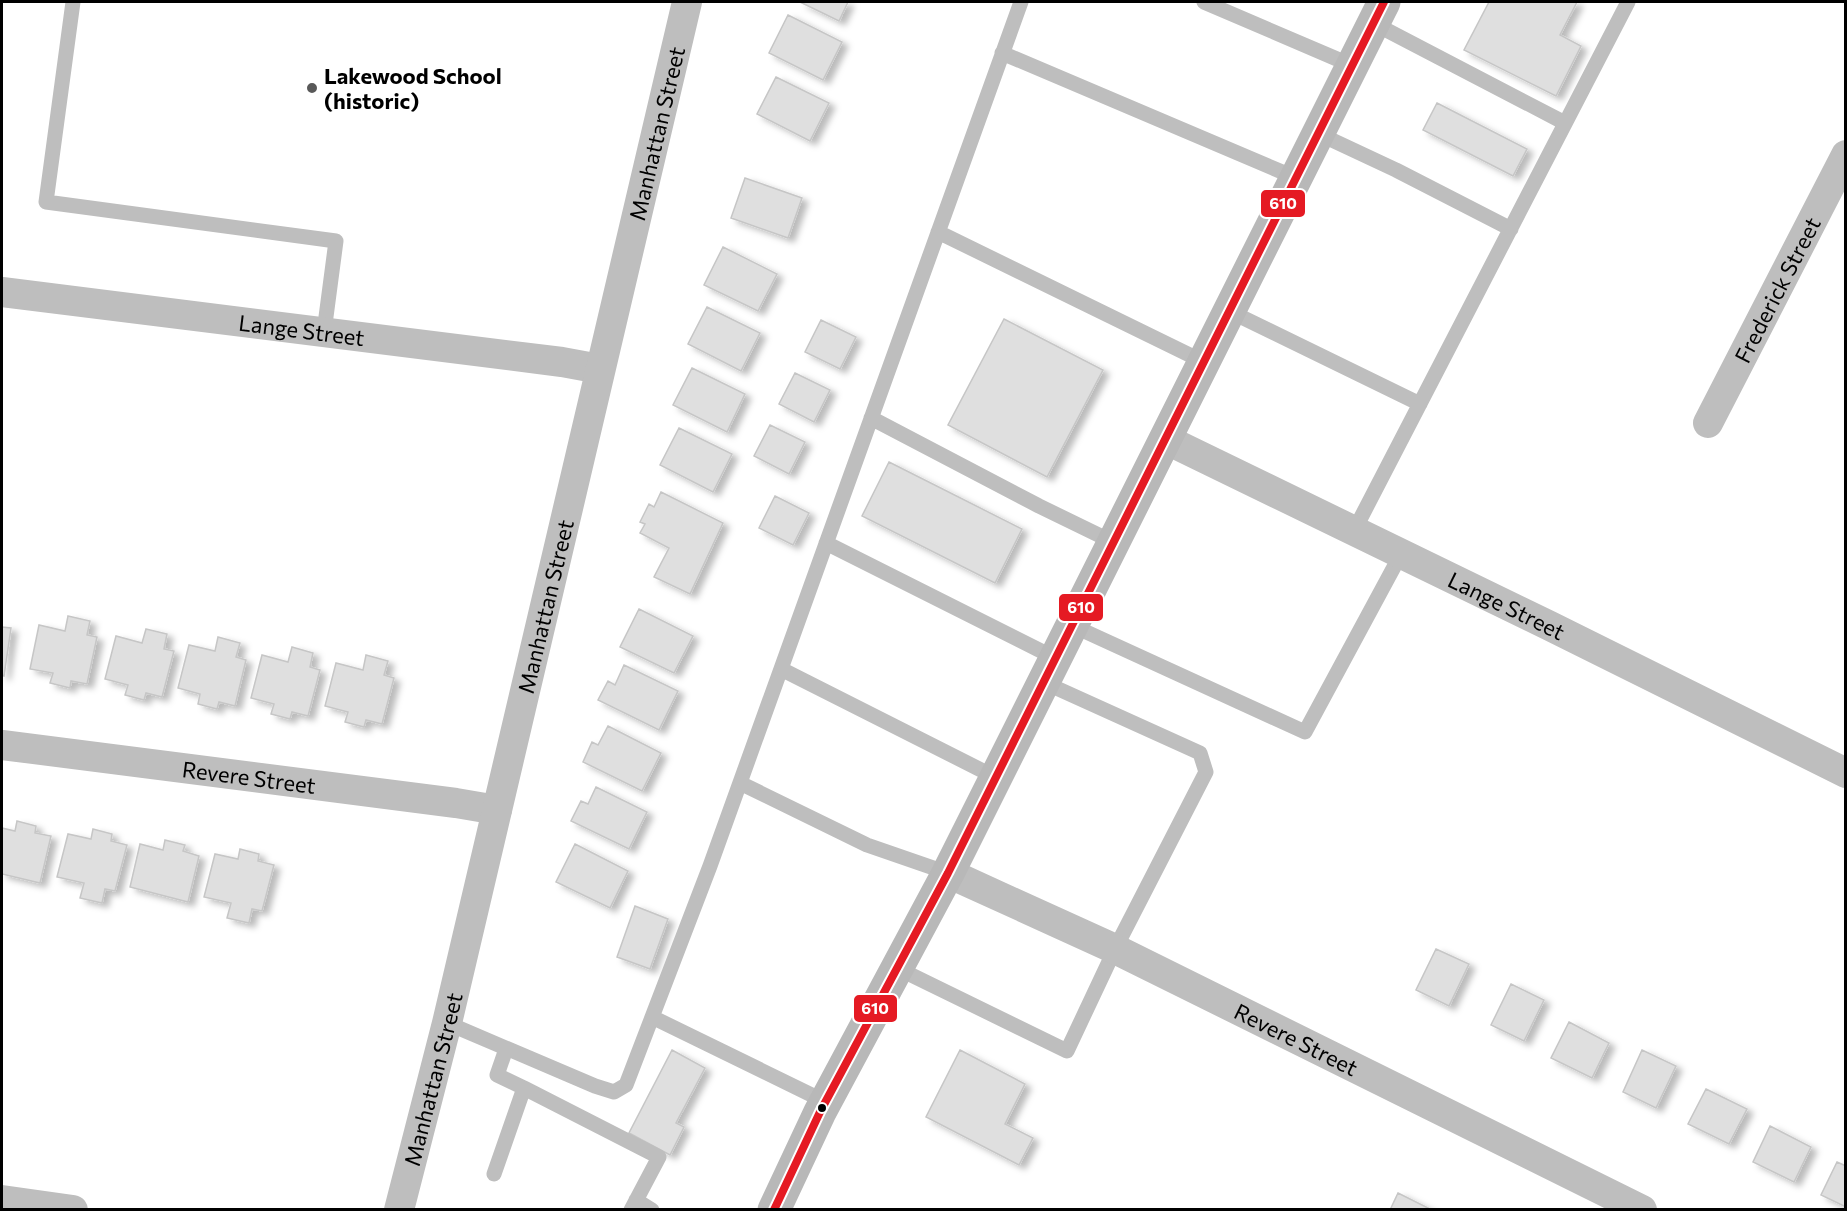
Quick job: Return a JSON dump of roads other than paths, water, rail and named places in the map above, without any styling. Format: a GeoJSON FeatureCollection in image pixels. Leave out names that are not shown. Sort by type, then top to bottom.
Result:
{"type":"FeatureCollection","features":[{"type":"Feature","properties":{"kind":"main road"},"geometry":{"type":"LineString","coordinates":[[774,1209],[825,1102],[948,873],[1378,12]]}},
{"type":"Feature","properties":{"kind":"street","name":"Manhattan Street"},"geometry":{"type":"LineString","coordinates":[[399,1209],[447,1023],[687,2]]}},
{"type":"Feature","properties":{"kind":"street","name":"Frederick Street"},"geometry":{"type":"LineString","coordinates":[[1708,423],[1845,155]]}},
{"type":"Feature","properties":{"kind":"street","name":"Lange Street"},"geometry":{"type":"LineString","coordinates":[[2,292],[600,369]]}},
{"type":"Feature","properties":{"kind":"street","name":"Lange Street"},"geometry":{"type":"LineString","coordinates":[[1165,439],[1845,773]]}},
{"type":"Feature","properties":{"kind":"street","name":"Revere Street"},"geometry":{"type":"LineString","coordinates":[[2,745],[497,810]]}},
{"type":"Feature","properties":{"kind":"street","name":"Revere Street"},"geometry":{"type":"LineString","coordinates":[[948,873],[1115,949],[1642,1209]]}},
{"type":"Feature","properties":{"kind":"street"},"geometry":{"type":"LineString","coordinates":[[2,1200],[73,1209]]}},
{"type":"Feature","properties":{"kind":"lane"},"geometry":{"type":"LineString","coordinates":[[73,2],[46,202],[336,241],[324,332]]}},
{"type":"Feature","properties":{"kind":"lane"},"geometry":{"type":"LineString","coordinates":[[447,1023],[575,1078],[614,1092],[626,1085],[740,783],[1021,2]]}},
{"type":"Feature","properties":{"kind":"lane"},"geometry":{"type":"LineString","coordinates":[[1204,2],[1351,65]]}},
{"type":"Feature","properties":{"kind":"lane"},"geometry":{"type":"LineString","coordinates":[[1354,531],[1628,2]]}},
{"type":"Feature","properties":{"kind":"lane"},"geometry":{"type":"LineString","coordinates":[[1378,12],[1565,123]]}},
{"type":"Feature","properties":{"kind":"lane"},"geometry":{"type":"LineString","coordinates":[[1002,53],[1294,177]]}},
{"type":"Feature","properties":{"kind":"lane"},"geometry":{"type":"LineString","coordinates":[[1317,133],[1396,170],[1511,229]]}},
{"type":"Feature","properties":{"kind":"lane"},"geometry":{"type":"LineString","coordinates":[[938,231],[1204,362]]}},
{"type":"Feature","properties":{"kind":"lane"},"geometry":{"type":"LineString","coordinates":[[1229,311],[1420,404]]}},
{"type":"Feature","properties":{"kind":"lane"},"geometry":{"type":"LineString","coordinates":[[871,418],[1113,542]]}},
{"type":"Feature","properties":{"kind":"lane"},"geometry":{"type":"LineString","coordinates":[[826,543],[1200,753],[1206,772],[1115,949],[1067,1051],[897,968]]}},
{"type":"Feature","properties":{"kind":"lane"},"geometry":{"type":"LineString","coordinates":[[1071,625],[1305,732],[1401,554]]}},
{"type":"Feature","properties":{"kind":"lane"},"geometry":{"type":"LineString","coordinates":[[781,669],[995,777]]}},
{"type":"Feature","properties":{"kind":"lane"},"geometry":{"type":"LineString","coordinates":[[740,783],[867,845],[948,873]]}},
{"type":"Feature","properties":{"kind":"lane"},"geometry":{"type":"LineString","coordinates":[[652,1017],[825,1102]]}},
{"type":"Feature","properties":{"kind":"lane"},"geometry":{"type":"LineString","coordinates":[[506,1049],[497,1076],[659,1157],[634,1205],[652,1209]]}},
{"type":"Feature","properties":{"kind":"lane"},"geometry":{"type":"LineString","coordinates":[[494,1174],[524,1088]]}},
{"type":"Feature","properties":{"kind":"place","name":"Lakewood School (historic)"},"geometry":{"type":"Point","coordinates":[312,88]}}]}
